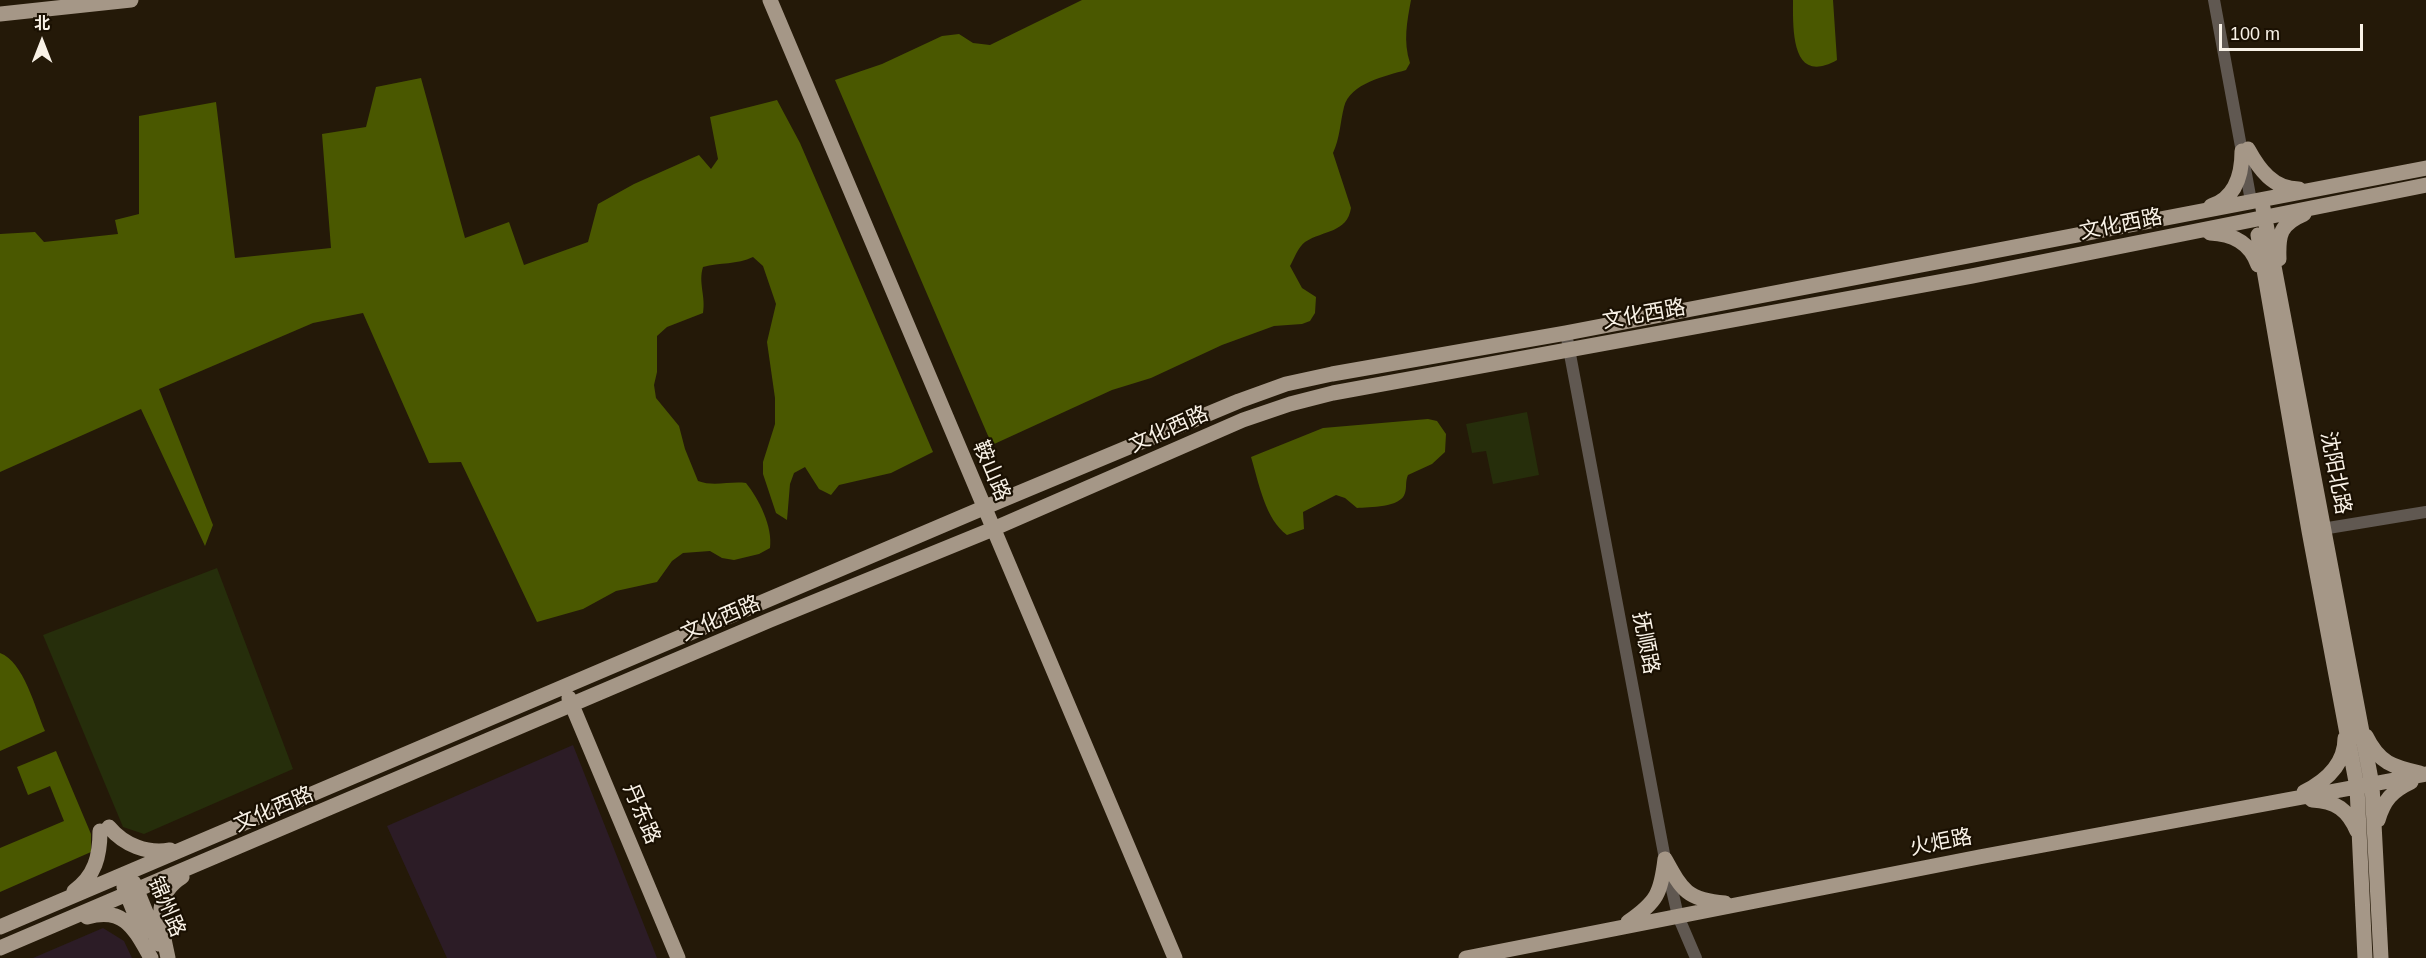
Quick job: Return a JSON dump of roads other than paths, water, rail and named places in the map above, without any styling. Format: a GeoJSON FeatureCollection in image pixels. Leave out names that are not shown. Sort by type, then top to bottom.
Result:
{"type":"FeatureCollection","features":[{"type":"Feature","properties":{"kind":"main road"},"geometry":{"type":"LineString","coordinates":[[0,14],[131,0]]}},
{"type":"Feature","properties":{"kind":"main road","name":"鞍山路"},"geometry":{"type":"LineString","coordinates":[[770,0],[983,508],[1176,958]]}},
{"type":"Feature","properties":{"kind":"main road"},"geometry":{"type":"LineString","coordinates":[[2245,150],[2259,169],[2271,180],[2288,189],[2323,188]]}},
{"type":"Feature","properties":{"kind":"main road"},"geometry":{"type":"LineString","coordinates":[[2190,212],[2218,203],[2230,191],[2240,179],[2245,150]]}},
{"type":"Feature","properties":{"kind":"main road","name":"文化西路"},"geometry":{"type":"LineString","coordinates":[[0,927],[983,508],[1239,401],[1286,384],[1566,333],[2426,168]]}},
{"type":"Feature","properties":{"kind":"main road","name":"文化西路"},"geometry":{"type":"LineString","coordinates":[[0,948],[770,620],[993,529],[1243,420],[1290,404],[1333,393],[1972,276],[2426,185]]}},
{"type":"Feature","properties":{"kind":"main road","name":"沈阳北路"},"geometry":{"type":"LineString","coordinates":[[2256,200],[2351,721],[2375,829],[2381,958]]}},
{"type":"Feature","properties":{"kind":"main road"},"geometry":{"type":"LineString","coordinates":[[2273,291],[2280,233],[2298,216],[2326,204]]}},
{"type":"Feature","properties":{"kind":"main road"},"geometry":{"type":"LineString","coordinates":[[2192,232],[2224,233],[2238,239],[2250,248],[2273,291]]}},
{"type":"Feature","properties":{"kind":"main road","name":"丹东路"},"geometry":{"type":"LineString","coordinates":[[564,687],[678,958]]}},
{"type":"Feature","properties":{"kind":"main road"},"geometry":{"type":"LineString","coordinates":[[2351,721],[2373,751],[2383,759],[2396,768],[2426,774]]}},
{"type":"Feature","properties":{"kind":"main road"},"geometry":{"type":"LineString","coordinates":[[2288,800],[2327,779],[2341,759],[2351,721]]}},
{"type":"Feature","properties":{"kind":"main road"},"geometry":{"type":"LineString","coordinates":[[2375,829],[2383,804],[2390,795],[2426,774]]}},
{"type":"Feature","properties":{"kind":"main road","name":"火炬路"},"geometry":{"type":"LineString","coordinates":[[1466,958],[2426,774]]}},
{"type":"Feature","properties":{"kind":"main road","name":"沈阳北路"},"geometry":{"type":"LineString","coordinates":[[2365,786],[2360,837],[2365,958]]}},
{"type":"Feature","properties":{"kind":"main road"},"geometry":{"type":"LineString","coordinates":[[2288,800],[2326,801],[2339,806],[2348,813],[2360,837]]}},
{"type":"Feature","properties":{"kind":"main road"},"geometry":{"type":"LineString","coordinates":[[53,906],[84,884],[91,875],[105,829],[133,846],[146,850],[167,850],[196,843]]}},
{"type":"Feature","properties":{"kind":"main road"},"geometry":{"type":"LineString","coordinates":[[1665,859],[1682,888],[1692,896],[1712,902],[1741,904]]}},
{"type":"Feature","properties":{"kind":"main road"},"geometry":{"type":"LineString","coordinates":[[1620,927],[1646,909],[1656,898],[1662,885],[1665,859]]}},
{"type":"Feature","properties":{"kind":"main road"},"geometry":{"type":"LineString","coordinates":[[166,958],[161,902],[165,892],[175,881],[204,862]]}},
{"type":"Feature","properties":{"kind":"main road","name":"锦州路"},"geometry":{"type":"LineString","coordinates":[[124,874],[166,958]]}},
{"type":"Feature","properties":{"kind":"main road","name":"锦州路"},"geometry":{"type":"LineString","coordinates":[[132,892],[152,958]]}},
{"type":"Feature","properties":{"kind":"main road"},"geometry":{"type":"LineString","coordinates":[[53,927],[95,915],[117,915],[134,929],[152,958]]}},
{"type":"Feature","properties":{"kind":"street","name":"沈阳北路"},"geometry":{"type":"LineString","coordinates":[[2214,0],[2256,200]]}},
{"type":"Feature","properties":{"kind":"street","name":"沈阳北路"},"geometry":{"type":"LineString","coordinates":[[2221,0],[2245,150]]}},
{"type":"Feature","properties":{"kind":"street","name":"抚顺路"},"geometry":{"type":"LineString","coordinates":[[1566,333],[1665,859],[1678,916],[1696,958]]}},
{"type":"Feature","properties":{"kind":"street"},"geometry":{"type":"LineString","coordinates":[[2317,530],[2426,512]]}}]}
